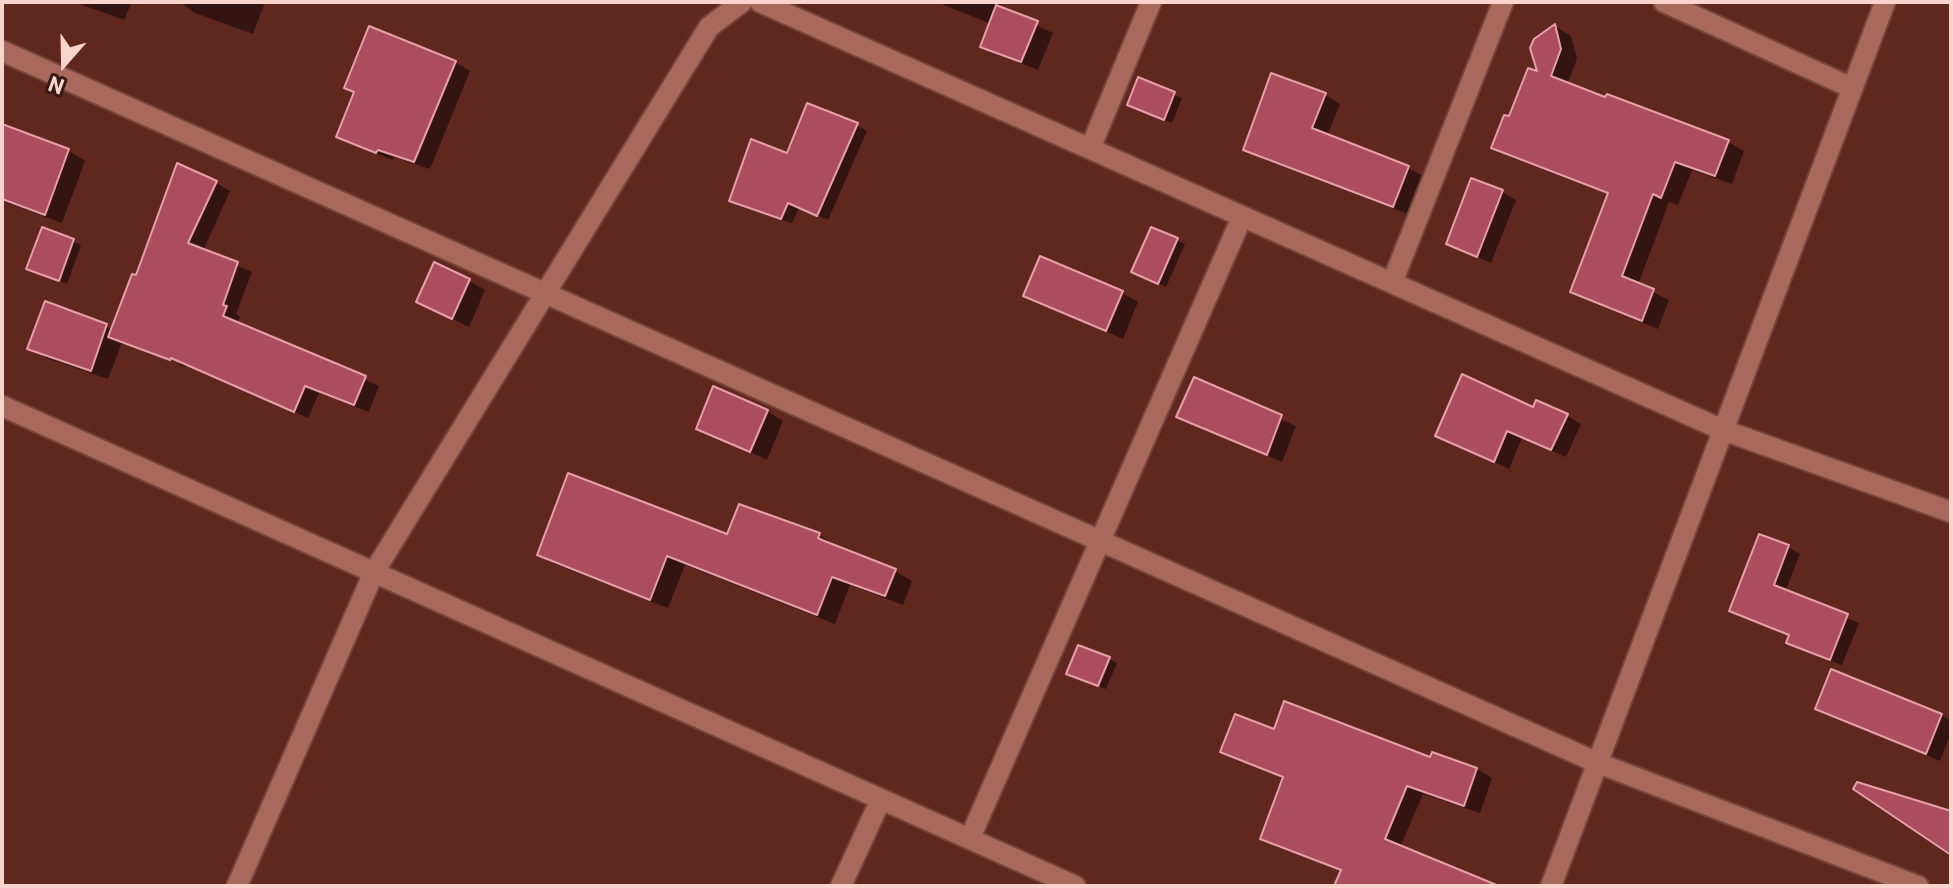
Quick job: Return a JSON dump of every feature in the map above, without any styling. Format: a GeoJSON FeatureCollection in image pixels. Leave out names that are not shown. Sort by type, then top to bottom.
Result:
{"type":"FeatureCollection","features":[{"type":"Feature","properties":{"kind":"street"},"geometry":{"type":"LineString","coordinates":[[237,886],[374,572],[709,27],[742,2]]}},
{"type":"Feature","properties":{"kind":"street"},"geometry":{"type":"LineString","coordinates":[[760,2],[1723,430],[1951,512]]}},
{"type":"Feature","properties":{"kind":"street"},"geometry":{"type":"LineString","coordinates":[[1090,149],[1151,2]]}},
{"type":"Feature","properties":{"kind":"street"},"geometry":{"type":"LineString","coordinates":[[1392,283],[1503,2]]}},
{"type":"Feature","properties":{"kind":"street"},"geometry":{"type":"LineString","coordinates":[[1664,2],[1852,88]]}},
{"type":"Feature","properties":{"kind":"street"},"geometry":{"type":"LineString","coordinates":[[1551,886],[1885,2]]}},
{"type":"Feature","properties":{"kind":"street"},"geometry":{"type":"LineString","coordinates":[[2,51],[1598,763],[1918,886]]}},
{"type":"Feature","properties":{"kind":"street"},"geometry":{"type":"LineString","coordinates":[[970,838],[1242,217]]}},
{"type":"Feature","properties":{"kind":"street"},"geometry":{"type":"LineString","coordinates":[[2,406],[1075,886]]}},
{"type":"Feature","properties":{"kind":"street"},"geometry":{"type":"LineString","coordinates":[[841,886],[881,799]]}},
{"type":"Feature","properties":{"kind":"building"},"geometry":{"type":"Polygon","coordinates":[[[996,5],[1038,21],[1021,62],[980,47],[996,5]]]}},
{"type":"Feature","properties":{"kind":"building"},"geometry":{"type":"Polygon","coordinates":[[[1555,24],[1561,49],[1551,76],[1729,140],[1715,176],[1675,162],[1661,198],[1653,194],[1622,276],[1654,289],[1642,321],[1570,292],[1608,193],[1491,148],[1504,115],[1509,116],[1528,68],[1537,71],[1530,48],[1534,39],[1555,24]]]}},
{"type":"Feature","properties":{"kind":"building"},"geometry":{"type":"Polygon","coordinates":[[[369,26],[456,61],[414,162],[378,150],[376,153],[336,137],[354,92],[344,88],[369,26]]]}},
{"type":"Feature","properties":{"kind":"building"},"geometry":{"type":"Polygon","coordinates":[[[1271,73],[1326,93],[1312,128],[1409,166],[1393,207],[1243,150],[1271,73]]]}},
{"type":"Feature","properties":{"kind":"building"},"geometry":{"type":"Polygon","coordinates":[[[1138,77],[1175,92],[1164,120],[1127,105],[1138,77]]]}},
{"type":"Feature","properties":{"kind":"building"},"geometry":{"type":"Polygon","coordinates":[[[807,103],[858,123],[817,216],[788,203],[781,219],[729,201],[751,139],[787,153],[807,103]]]}},
{"type":"Feature","properties":{"kind":"building"},"geometry":{"type":"Polygon","coordinates":[[[2,124],[69,149],[45,215],[2,199],[2,124]]]}},
{"type":"Feature","properties":{"kind":"building"},"geometry":{"type":"Polygon","coordinates":[[[177,163],[217,181],[188,243],[238,262],[223,305],[227,306],[223,316],[366,376],[354,405],[305,386],[294,412],[171,358],[108,337],[132,274],[136,275],[177,163]]]}},
{"type":"Feature","properties":{"kind":"building"},"geometry":{"type":"Polygon","coordinates":[[[1471,178],[1503,190],[1477,257],[1446,244],[1471,178]]]}},
{"type":"Feature","properties":{"kind":"building"},"geometry":{"type":"Polygon","coordinates":[[[42,227],[74,239],[59,281],[26,269],[42,227]]]}},
{"type":"Feature","properties":{"kind":"building"},"geometry":{"type":"Polygon","coordinates":[[[1151,227],[1178,238],[1158,284],[1131,272],[1151,227]]]}},
{"type":"Feature","properties":{"kind":"building"},"geometry":{"type":"Polygon","coordinates":[[[1040,256],[1123,291],[1106,331],[1023,296],[1040,256]]]}},
{"type":"Feature","properties":{"kind":"building"},"geometry":{"type":"Polygon","coordinates":[[[434,262],[470,279],[452,319],[416,302],[434,262]]]}},
{"type":"Feature","properties":{"kind":"building"},"geometry":{"type":"Polygon","coordinates":[[[45,301],[107,324],[91,371],[27,349],[45,301]]]}},
{"type":"Feature","properties":{"kind":"building"},"geometry":{"type":"Polygon","coordinates":[[[1462,374],[1533,407],[1536,400],[1568,414],[1551,450],[1507,431],[1494,462],[1435,436],[1462,374]]]}},
{"type":"Feature","properties":{"kind":"building"},"geometry":{"type":"Polygon","coordinates":[[[1194,377],[1282,415],[1267,455],[1176,417],[1194,377]]]}},
{"type":"Feature","properties":{"kind":"building"},"geometry":{"type":"Polygon","coordinates":[[[713,386],[768,410],[750,452],[696,429],[713,386]]]}},
{"type":"Feature","properties":{"kind":"building"},"geometry":{"type":"Polygon","coordinates":[[[568,473],[727,534],[739,504],[820,533],[818,538],[822,540],[896,569],[885,596],[832,577],[817,615],[667,556],[650,600],[537,555],[568,473]]]}},
{"type":"Feature","properties":{"kind":"building"},"geometry":{"type":"Polygon","coordinates":[[[1759,534],[1789,545],[1774,585],[1848,614],[1830,660],[1786,643],[1789,635],[1729,611],[1759,534]]]}},
{"type":"Feature","properties":{"kind":"building"},"geometry":{"type":"Polygon","coordinates":[[[1078,645],[1110,657],[1098,686],[1066,674],[1078,645]]]}},
{"type":"Feature","properties":{"kind":"building"},"geometry":{"type":"Polygon","coordinates":[[[1831,669],[1942,714],[1926,754],[1815,709],[1831,669]]]}},
{"type":"Feature","properties":{"kind":"building"},"geometry":{"type":"Polygon","coordinates":[[[1284,701],[1430,757],[1432,752],[1477,768],[1464,806],[1407,786],[1385,839],[1499,886],[1334,886],[1341,870],[1260,839],[1283,777],[1220,752],[1235,714],[1274,729],[1284,701]]]}},
{"type":"Feature","properties":{"kind":"building"},"geometry":{"type":"Polygon","coordinates":[[[1857,782],[1951,811],[1951,855],[1853,789],[1857,782]]]}}]}
